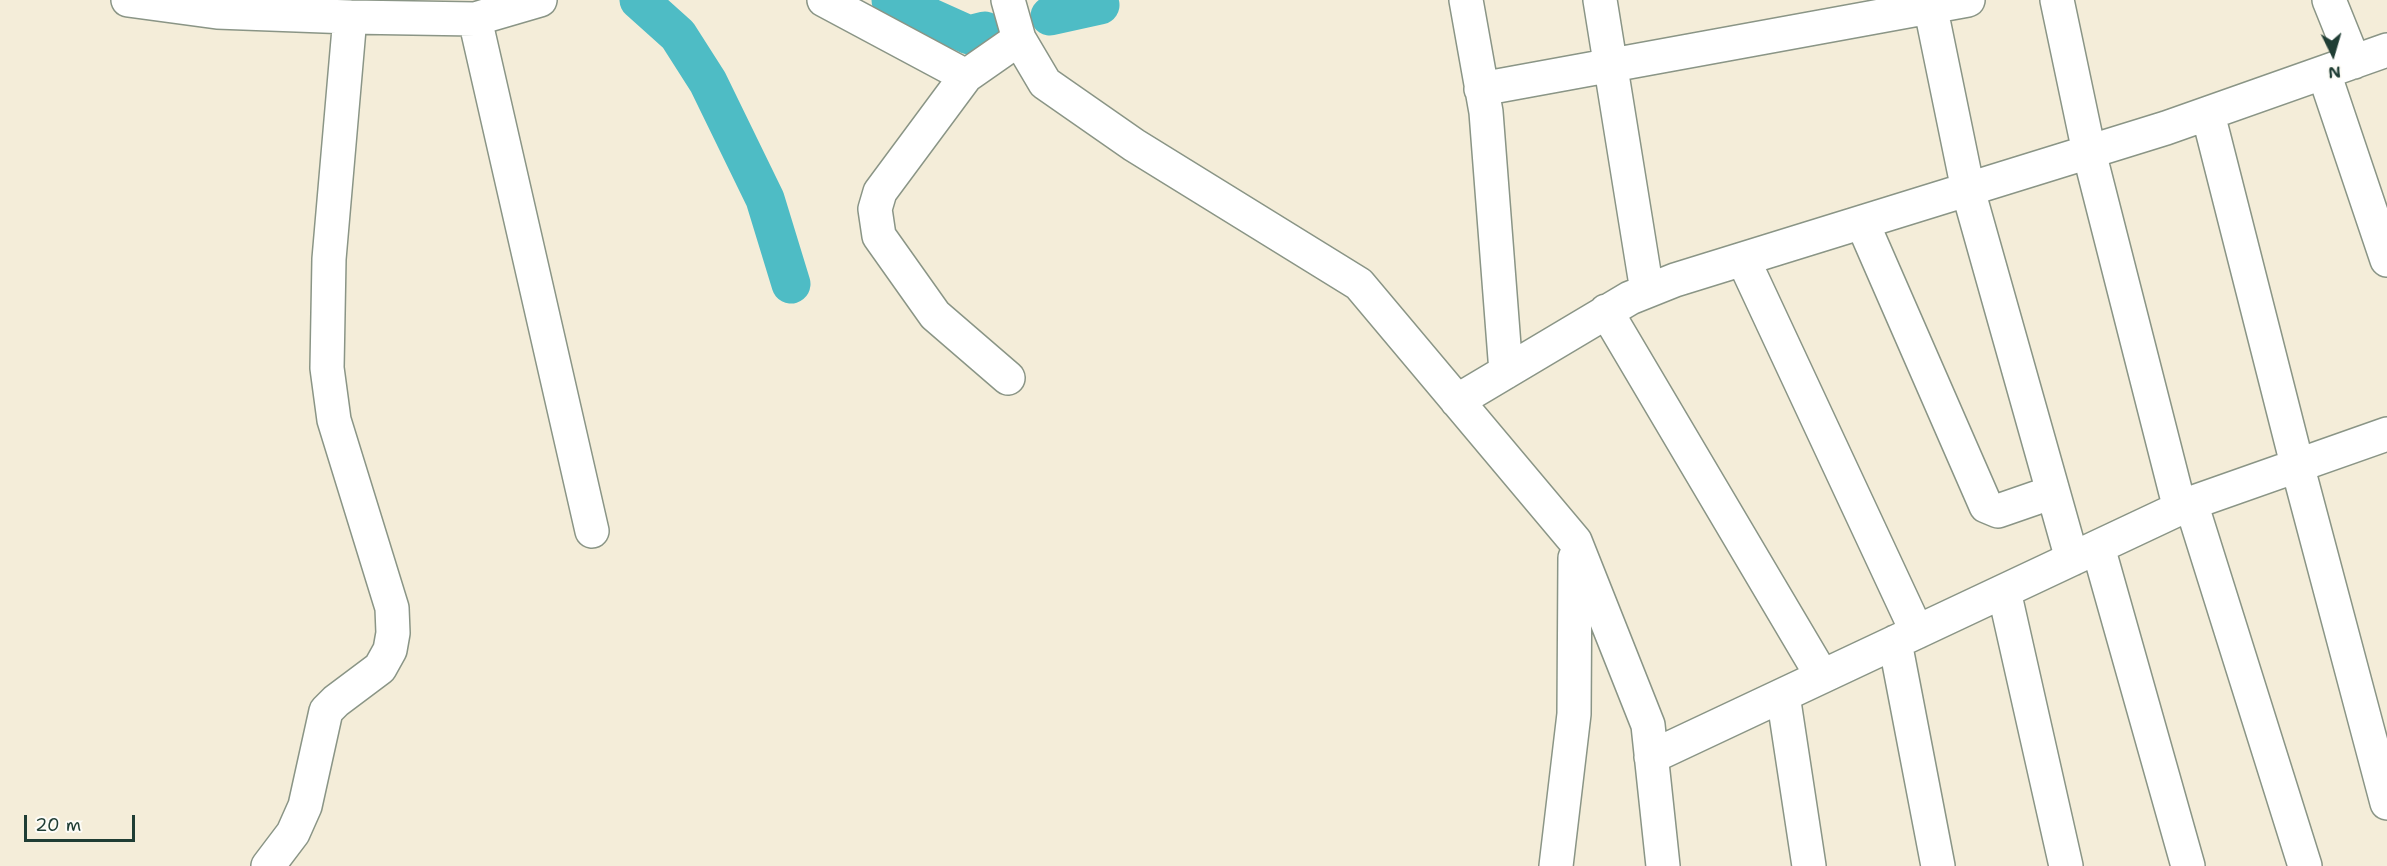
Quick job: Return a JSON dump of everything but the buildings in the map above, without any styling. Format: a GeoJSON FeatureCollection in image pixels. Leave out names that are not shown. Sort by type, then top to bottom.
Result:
{"type":"FeatureCollection","features":[{"type":"Feature","properties":{"kind":"street"},"geometry":{"type":"LineString","coordinates":[[128,0],[217,12],[475,19],[540,0]]}},
{"type":"Feature","properties":{"kind":"street"},"geometry":{"type":"LineString","coordinates":[[824,0],[966,76]]}},
{"type":"Feature","properties":{"kind":"street"},"geometry":{"type":"LineString","coordinates":[[1008,0],[1019,39],[1044,83],[1134,145],[1359,284],[1575,541],[1648,725],[1663,866]]}},
{"type":"Feature","properties":{"kind":"street"},"geometry":{"type":"LineString","coordinates":[[1466,0],[1486,112],[1506,372]]}},
{"type":"Feature","properties":{"kind":"street"},"geometry":{"type":"LineString","coordinates":[[1600,0],[1647,291]]}},
{"type":"Feature","properties":{"kind":"street"},"geometry":{"type":"LineString","coordinates":[[1481,89],[1930,4],[1968,0]]}},
{"type":"Feature","properties":{"kind":"street"},"geometry":{"type":"LineString","coordinates":[[2057,0],[2089,153],[2185,506],[2305,866]]}},
{"type":"Feature","properties":{"kind":"street"},"geometry":{"type":"LineString","coordinates":[[2329,0],[2339,67],[2387,260]]}},
{"type":"Feature","properties":{"kind":"street"},"geometry":{"type":"LineString","coordinates":[[1930,4],[1968,190],[2053,492],[2085,553],[2188,866]]}},
{"type":"Feature","properties":{"kind":"street"},"geometry":{"type":"LineString","coordinates":[[268,866],[293,833],[305,806],[327,711],[336,700],[380,668],[390,650],[393,633],[392,608],[334,420],[327,368],[329,259],[350,17]]}},
{"type":"Feature","properties":{"kind":"street"},"geometry":{"type":"LineString","coordinates":[[475,19],[592,531]]}},
{"type":"Feature","properties":{"kind":"street"},"geometry":{"type":"LineString","coordinates":[[1008,378],[935,315],[879,236],[874,220],[880,192],[966,76],[1019,39]]}},
{"type":"Feature","properties":{"kind":"street"},"geometry":{"type":"LineString","coordinates":[[1457,401],[1606,311],[1647,291],[1743,259],[2089,153],[2208,114],[2387,50]]}},
{"type":"Feature","properties":{"kind":"street"},"geometry":{"type":"LineString","coordinates":[[2208,114],[2298,468],[2387,803]]}},
{"type":"Feature","properties":{"kind":"street"},"geometry":{"type":"LineString","coordinates":[[1862,222],[1986,506],[1998,511],[2053,492]]}},
{"type":"Feature","properties":{"kind":"street"},"geometry":{"type":"LineString","coordinates":[[1743,259],[1906,637],[1938,866]]}},
{"type":"Feature","properties":{"kind":"street"},"geometry":{"type":"LineString","coordinates":[[1606,311],[1822,676]]}},
{"type":"Feature","properties":{"kind":"street"},"geometry":{"type":"LineString","coordinates":[[1652,757],[2185,506],[2298,468],[2387,434]]}},
{"type":"Feature","properties":{"kind":"street"},"geometry":{"type":"LineString","coordinates":[[1556,866],[1574,714],[1575,541]]}},
{"type":"Feature","properties":{"kind":"street"},"geometry":{"type":"LineString","coordinates":[[2004,591],[2066,866]]}},
{"type":"Feature","properties":{"kind":"street"},"geometry":{"type":"LineString","coordinates":[[1782,695],[1809,866]]}},
{"type":"Feature","properties":{"kind":"waterway"},"geometry":{"type":"LineString","coordinates":[[639,0],[678,35],[708,82],[765,199],[791,284]]}},
{"type":"Feature","properties":{"kind":"waterway"},"geometry":{"type":"LineString","coordinates":[[891,0],[969,35],[985,31]]}},
{"type":"Feature","properties":{"kind":"waterway"},"geometry":{"type":"LineString","coordinates":[[1050,16],[1100,5]]}}]}
